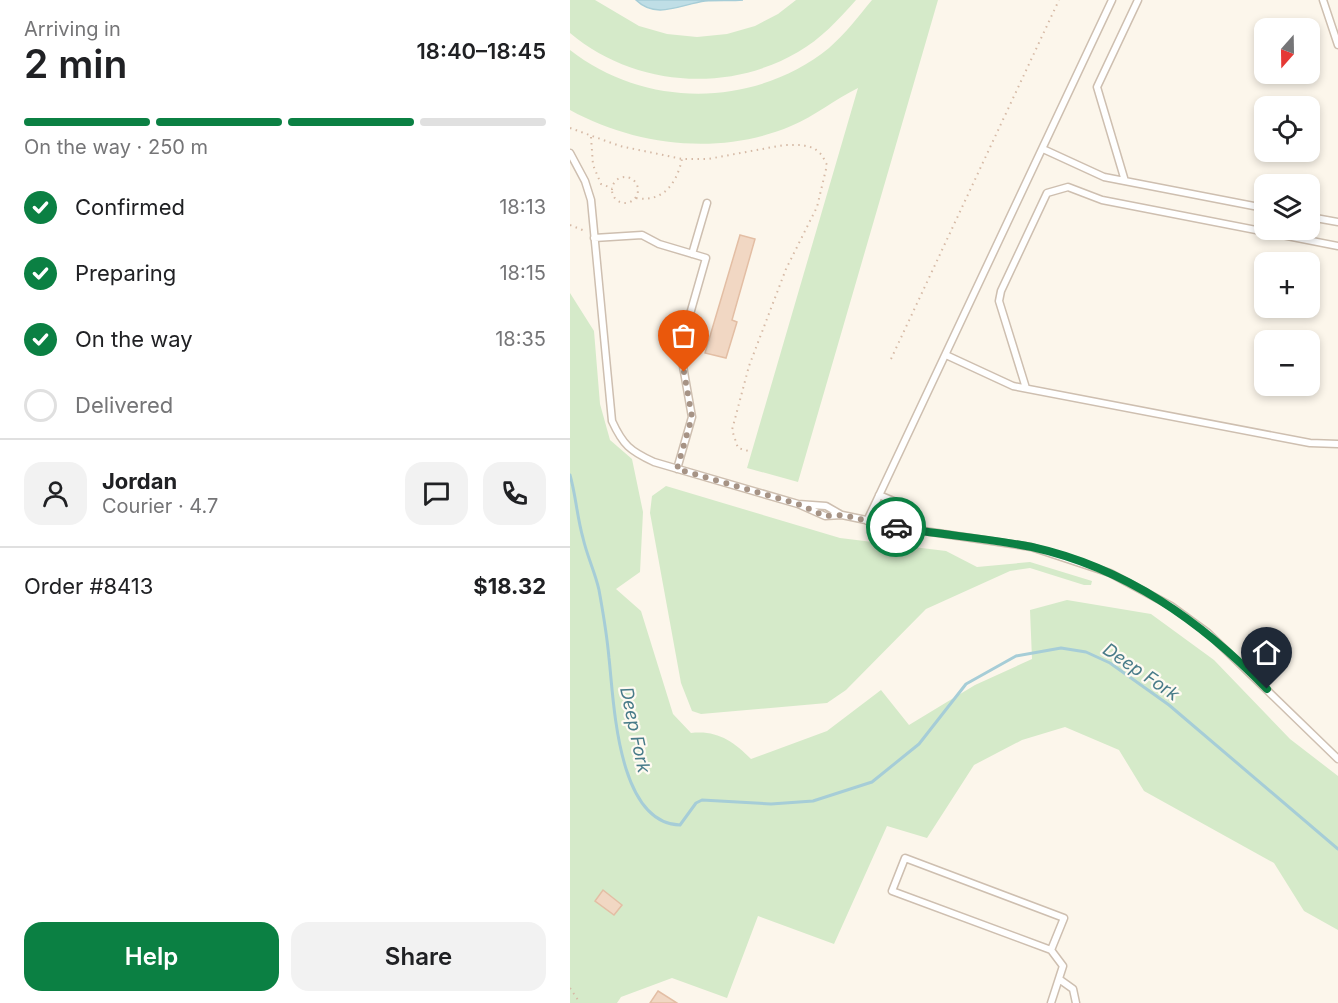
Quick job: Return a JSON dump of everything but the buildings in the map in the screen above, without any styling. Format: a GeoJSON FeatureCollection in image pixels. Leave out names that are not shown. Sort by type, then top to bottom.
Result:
{"type":"FeatureCollection","features":[{"type":"Feature","properties":{"kind":"lane"},"geometry":{"type":"LineString","coordinates":[[867,521],[1112,0]]}},
{"type":"Feature","properties":{"kind":"lane"},"geometry":{"type":"LineString","coordinates":[[1125,181],[1097,87],[1138,0]]}},
{"type":"Feature","properties":{"kind":"lane"},"geometry":{"type":"LineString","coordinates":[[1323,0],[1338,45]]}},
{"type":"Feature","properties":{"kind":"lane"},"geometry":{"type":"LineString","coordinates":[[1043,149],[1098,175],[1254,206]]}},
{"type":"Feature","properties":{"kind":"lane"},"geometry":{"type":"LineString","coordinates":[[570,153],[585,182],[591,200],[612,421],[621,441],[636,454],[677,469],[798,504],[825,516],[842,515],[1030,547],[1087,564],[1130,583],[1172,606],[1208,633],[1338,759]]}},
{"type":"Feature","properties":{"kind":"lane"},"geometry":{"type":"LineString","coordinates":[[1026,388],[999,301],[1001,291],[1047,193],[1068,187],[1102,200],[1338,246]]}},
{"type":"Feature","properties":{"kind":"lane"},"geometry":{"type":"LineString","coordinates":[[692,254],[707,202]]}},
{"type":"Feature","properties":{"kind":"lane"},"geometry":{"type":"LineString","coordinates":[[1320,218],[1338,222]]}},
{"type":"Feature","properties":{"kind":"lane"},"geometry":{"type":"LineString","coordinates":[[594,235],[642,235],[659,244],[706,258],[680,349],[692,417],[677,469]]}},
{"type":"Feature","properties":{"kind":"lane"},"geometry":{"type":"LineString","coordinates":[[946,355],[1009,384],[1026,388],[1301,442],[1338,444]]}},
{"type":"Feature","properties":{"kind":"lane"},"geometry":{"type":"LineString","coordinates":[[879,495],[903,505]]}},
{"type":"Feature","properties":{"kind":"lane"},"geometry":{"type":"LineString","coordinates":[[1051,950],[1064,918],[905,858],[892,891],[1051,950],[1063,966],[1052,1003]]}},
{"type":"Feature","properties":{"kind":"lane"},"geometry":{"type":"LineString","coordinates":[[1059,979],[1073,990],[1076,1003]]}},
{"type":"Feature","properties":{"kind":"path"},"geometry":{"type":"LineString","coordinates":[[891,359],[1059,0]]}},
{"type":"Feature","properties":{"kind":"path"},"geometry":{"type":"LineString","coordinates":[[570,128],[591,137],[682,159],[708,159],[784,145],[814,148],[822,155],[827,165],[817,207],[786,268],[749,366],[732,430],[738,448],[752,452]]}},
{"type":"Feature","properties":{"kind":"path"},"geometry":{"type":"LineString","coordinates":[[591,137],[593,165],[601,184],[612,188]]}},
{"type":"Feature","properties":{"kind":"path"},"geometry":{"type":"LineString","coordinates":[[636,198],[651,199],[668,190],[677,178],[682,159]]}},
{"type":"Feature","properties":{"kind":"path"},"geometry":{"type":"LineString","coordinates":[[628,177],[638,185],[636,198],[630,203],[623,204],[613,197],[612,188],[619,178],[628,177]]}},
{"type":"Feature","properties":{"kind":"path"},"geometry":{"type":"LineString","coordinates":[[570,225],[594,235]]}},
{"type":"Feature","properties":{"kind":"path"},"geometry":{"type":"LineString","coordinates":[[570,988],[580,1003]]}},
{"type":"Feature","properties":{"kind":"green space"},"geometry":{"type":"Polygon","coordinates":[[[570,0],[595,0],[639,26],[667,34],[697,37],[727,34],[755,26],[778,14],[796,0],[856,0],[822,35],[798,52],[770,65],[741,74],[711,78],[681,78],[651,73],[622,64],[595,51],[570,33],[570,0]]]}},
{"type":"Feature","properties":{"kind":"green space"},"geometry":{"type":"Polygon","coordinates":[[[872,0],[938,0],[798,482],[747,468],[858,88],[800,122],[764,135],[707,144],[679,143],[622,132],[570,110],[570,50],[600,69],[632,83],[665,91],[700,94],[734,91],[768,82],[800,68],[835,43],[872,0]]]}},
{"type":"Feature","properties":{"kind":"green space"},"geometry":{"type":"Polygon","coordinates":[[[570,293],[594,331],[600,404],[610,440],[632,459],[643,512],[640,572],[616,589],[641,611],[673,714],[691,733],[709,733],[724,738],[751,759],[827,731],[881,690],[909,725],[975,685],[1032,659],[1030,610],[1067,600],[1151,614],[1214,660],[1290,739],[1338,776],[1338,930],[1304,911],[1274,863],[1144,791],[1119,750],[1065,727],[1022,740],[974,765],[927,838],[887,826],[834,944],[758,916],[727,998],[672,978],[621,997],[617,1003],[570,1003],[570,293]]]}},
{"type":"Feature","properties":{"kind":"green space"},"geometry":{"type":"Polygon","coordinates":[[[666,486],[840,538],[946,551],[977,567],[1030,562],[1092,581],[1091,585],[1084,585],[1030,568],[1010,571],[926,609],[846,690],[827,703],[701,714],[692,711],[681,683],[650,513],[652,496],[666,486]]]}},
{"type":"Feature","properties":{"kind":"water"},"geometry":{"type":"Polygon","coordinates":[[[636,0],[743,0],[705,1],[661,10],[644,6],[636,0]]]}},
{"type":"Feature","properties":{"kind":"waterway","name":"Deep Fork"},"geometry":{"type":"LineString","coordinates":[[570,475],[581,530],[599,590],[617,730],[623,757],[631,783],[643,804],[659,819],[680,825],[696,803],[702,800],[771,804],[813,801],[872,782],[919,744],[966,684],[1016,656],[1061,648],[1086,652],[1110,663],[1169,705],[1338,849]]}},
{"type":"Feature","properties":{"kind":"way so far"},"geometry":{"type":"LineString","coordinates":[[684,372],[692,417],[677,469],[798,504],[825,516],[842,515],[896,527]]}},
{"type":"Feature","properties":{"kind":"route"},"geometry":{"type":"LineString","coordinates":[[896,527],[1030,547],[1052,552],[1110,573],[1172,606],[1208,633],[1267,689]]}}]}
